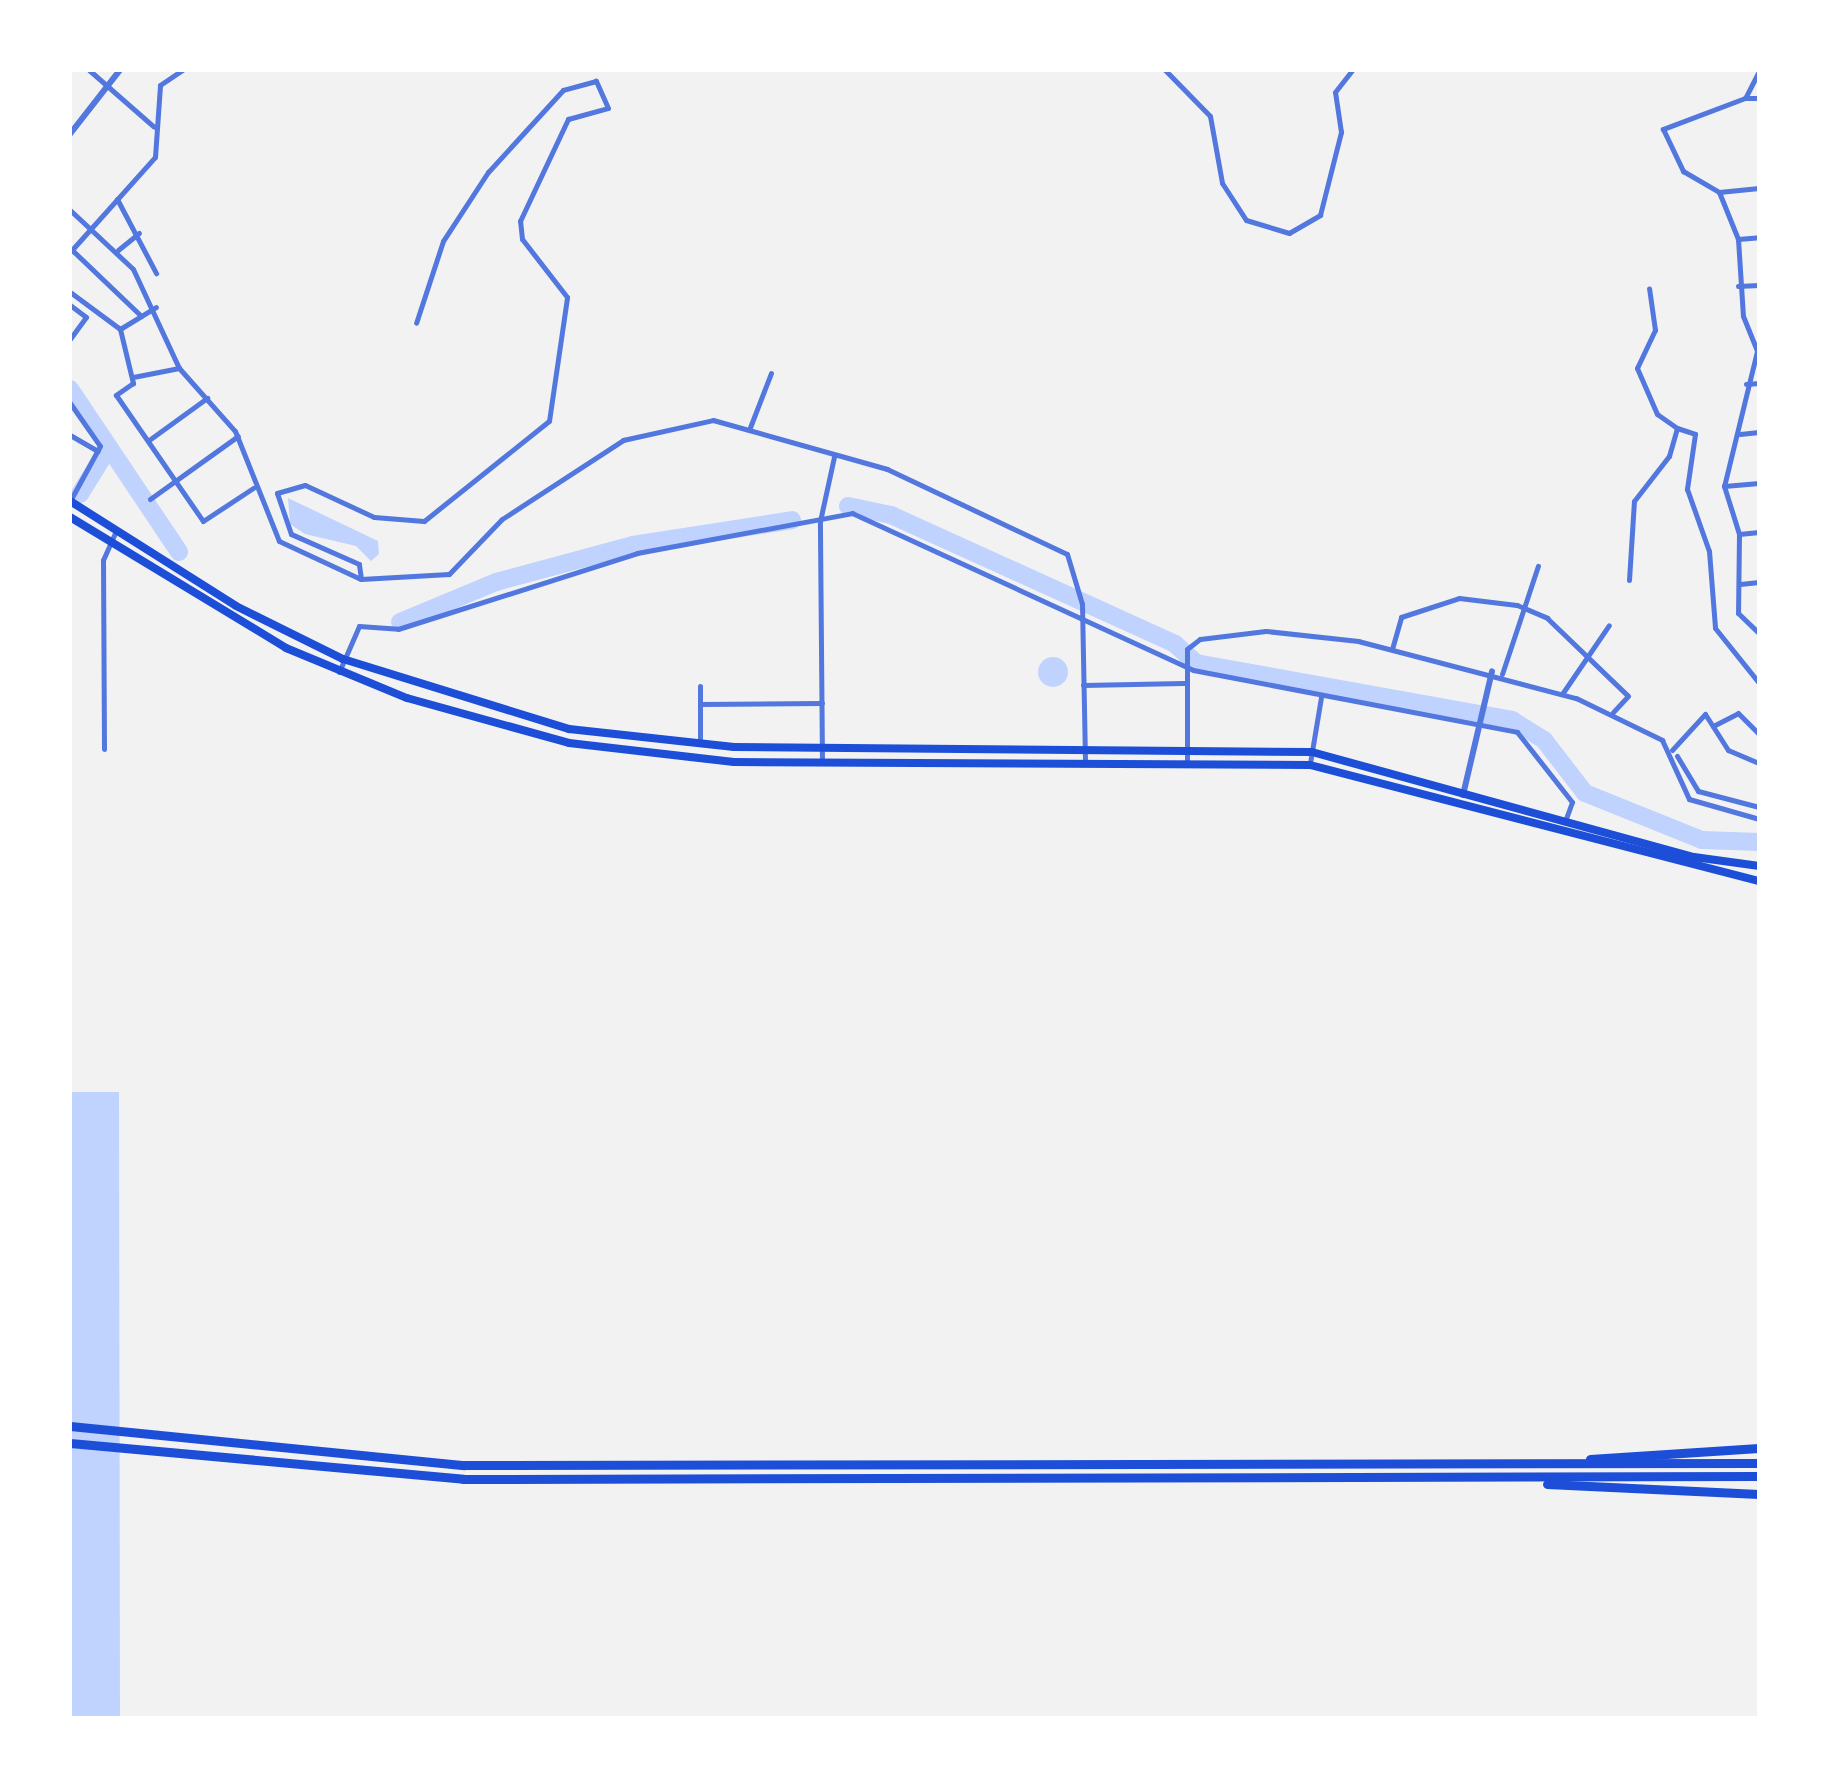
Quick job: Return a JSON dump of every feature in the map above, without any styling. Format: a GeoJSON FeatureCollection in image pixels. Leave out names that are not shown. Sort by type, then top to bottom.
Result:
{"type":"FeatureCollection","features":[{"type":"Feature","properties":{"kind":"highway"},"geometry":{"type":"LineString","coordinates":[[70,1426],[172,1441],[464,1465],[1759,1463]]}},
{"type":"Feature","properties":{"kind":"highway"},"geometry":{"type":"LineString","coordinates":[[70,1443],[171,1458],[464,1479],[1759,1476]]}},
{"type":"Feature","properties":{"kind":"highway"},"geometry":{"type":"LineString","coordinates":[[1522,1464],[1759,1448]]}},
{"type":"Feature","properties":{"kind":"highway"},"geometry":{"type":"LineString","coordinates":[[1404,1478],[1759,1494]]}},
{"type":"Feature","properties":{"kind":"main road"},"geometry":{"type":"LineString","coordinates":[[70,501],[168,564],[344,659],[502,712],[700,746],[1312,752],[1565,821],[1759,866]]}},
{"type":"Feature","properties":{"kind":"main road"},"geometry":{"type":"LineString","coordinates":[[70,518],[161,576],[339,672],[499,726],[640,754],[822,762],[1310,765],[1759,881]]}},
{"type":"Feature","properties":{"kind":"street"},"geometry":{"type":"LineString","coordinates":[[89,70],[154,127]]}},
{"type":"Feature","properties":{"kind":"street"},"geometry":{"type":"LineString","coordinates":[[70,134],[120,70]]}},
{"type":"Feature","properties":{"kind":"street"},"geometry":{"type":"LineString","coordinates":[[141,316],[71,250],[155,157],[154,127],[160,85],[182,70]]}},
{"type":"Feature","properties":{"kind":"street"},"geometry":{"type":"LineString","coordinates":[[1165,70],[1210,116],[1222,183],[1246,220],[1289,233],[1320,215],[1342,132],[1335,92],[1352,70]]}},
{"type":"Feature","properties":{"kind":"street"},"geometry":{"type":"LineString","coordinates":[[1745,98],[1759,71]]}},
{"type":"Feature","properties":{"kind":"street"},"geometry":{"type":"LineString","coordinates":[[361,578],[359,564],[291,534],[278,493],[305,485],[374,517],[424,521],[549,421],[566,297],[522,239],[520,221],[568,120],[608,108],[596,81],[563,90],[488,172],[443,241],[416,324]]}},
{"type":"Feature","properties":{"kind":"street"},"geometry":{"type":"LineString","coordinates":[[1759,98],[1745,98],[1663,129],[1683,171],[1719,192],[1759,188]]}},
{"type":"Feature","properties":{"kind":"street"},"geometry":{"type":"LineString","coordinates":[[1719,192],[1738,239],[1738,286],[1756,334],[1740,434],[1724,486],[1739,534],[1738,613],[1759,633]]}},
{"type":"Feature","properties":{"kind":"street"},"geometry":{"type":"LineString","coordinates":[[116,199],[140,232],[156,273]]}},
{"type":"Feature","properties":{"kind":"street"},"geometry":{"type":"LineString","coordinates":[[70,210],[118,250],[156,307],[179,368],[238,436],[254,488],[279,541],[361,578],[449,574],[502,519],[623,440],[682,420],[748,431],[888,469],[1067,554],[1082,604],[1085,762]]}},
{"type":"Feature","properties":{"kind":"street"},"geometry":{"type":"LineString","coordinates":[[118,250],[140,232]]}},
{"type":"Feature","properties":{"kind":"street"},"geometry":{"type":"LineString","coordinates":[[1738,239],[1759,236]]}},
{"type":"Feature","properties":{"kind":"street"},"geometry":{"type":"LineString","coordinates":[[1738,286],[1759,285]]}},
{"type":"Feature","properties":{"kind":"street"},"geometry":{"type":"LineString","coordinates":[[1650,288],[1655,330],[1637,368],[1657,414],[1677,428],[1695,434],[1687,489],[1709,551],[1716,628],[1759,684]]}},
{"type":"Feature","properties":{"kind":"street"},"geometry":{"type":"LineString","coordinates":[[70,292],[120,328],[133,377]]}},
{"type":"Feature","properties":{"kind":"street"},"geometry":{"type":"LineString","coordinates":[[70,306],[86,317],[70,339]]}},
{"type":"Feature","properties":{"kind":"street"},"geometry":{"type":"LineString","coordinates":[[120,328],[156,307]]}},
{"type":"Feature","properties":{"kind":"street"},"geometry":{"type":"LineString","coordinates":[[179,368],[133,377],[116,394],[204,522],[254,488]]}},
{"type":"Feature","properties":{"kind":"street"},"geometry":{"type":"LineString","coordinates":[[748,431],[771,373]]}},
{"type":"Feature","properties":{"kind":"street"},"geometry":{"type":"LineString","coordinates":[[1746,384],[1759,383]]}},
{"type":"Feature","properties":{"kind":"street"},"geometry":{"type":"LineString","coordinates":[[148,440],[208,398]]}},
{"type":"Feature","properties":{"kind":"street"},"geometry":{"type":"LineString","coordinates":[[70,402],[98,451]]}},
{"type":"Feature","properties":{"kind":"street"},"geometry":{"type":"LineString","coordinates":[[1629,580],[1634,500],[1669,456],[1677,428]]}},
{"type":"Feature","properties":{"kind":"street"},"geometry":{"type":"LineString","coordinates":[[1740,434],[1759,432]]}},
{"type":"Feature","properties":{"kind":"street"},"geometry":{"type":"LineString","coordinates":[[70,435],[98,451]]}},
{"type":"Feature","properties":{"kind":"street"},"geometry":{"type":"LineString","coordinates":[[150,500],[238,436]]}},
{"type":"Feature","properties":{"kind":"street"},"geometry":{"type":"LineString","coordinates":[[70,501],[98,451]]}},
{"type":"Feature","properties":{"kind":"street"},"geometry":{"type":"LineString","coordinates":[[822,762],[820,521],[834,457]]}},
{"type":"Feature","properties":{"kind":"street"},"geometry":{"type":"LineString","coordinates":[[1724,486],[1759,483]]}},
{"type":"Feature","properties":{"kind":"street"},"geometry":{"type":"LineString","coordinates":[[339,672],[359,626],[398,629],[637,553],[852,513],[886,522],[1183,659],[1193,670],[1322,698],[1481,718],[1517,732],[1540,752],[1572,802],[1565,821]]}},
{"type":"Feature","properties":{"kind":"street"},"geometry":{"type":"LineString","coordinates":[[104,748],[108,542],[116,530]]}},
{"type":"Feature","properties":{"kind":"street"},"geometry":{"type":"LineString","coordinates":[[1739,534],[1759,532]]}},
{"type":"Feature","properties":{"kind":"street"},"geometry":{"type":"LineString","coordinates":[[161,576],[168,564]]}},
{"type":"Feature","properties":{"kind":"street"},"geometry":{"type":"LineString","coordinates":[[1502,674],[1520,606],[1538,566]]}},
{"type":"Feature","properties":{"kind":"street"},"geometry":{"type":"LineString","coordinates":[[1740,584],[1759,582]]}},
{"type":"Feature","properties":{"kind":"street"},"geometry":{"type":"LineString","coordinates":[[1392,649],[1401,617],[1475,597],[1520,606],[1584,652],[1628,696],[1613,712]]}},
{"type":"Feature","properties":{"kind":"street"},"geometry":{"type":"LineString","coordinates":[[1562,694],[1584,652],[1609,625]]}},
{"type":"Feature","properties":{"kind":"street"},"geometry":{"type":"LineString","coordinates":[[1188,762],[1183,659],[1188,650],[1238,631],[1392,649],[1492,671],[1562,694],[1613,712],[1674,753],[1698,791],[1759,808]]}},
{"type":"Feature","properties":{"kind":"street"},"geometry":{"type":"LineString","coordinates":[[1460,806],[1492,671]]}},
{"type":"Feature","properties":{"kind":"street"},"geometry":{"type":"LineString","coordinates":[[1083,685],[1184,683]]}},
{"type":"Feature","properties":{"kind":"street"},"geometry":{"type":"LineString","coordinates":[[700,686],[700,746]]}},
{"type":"Feature","properties":{"kind":"street"},"geometry":{"type":"LineString","coordinates":[[1310,765],[1322,698]]}},
{"type":"Feature","properties":{"kind":"street"},"geometry":{"type":"LineString","coordinates":[[700,704],[822,703]]}},
{"type":"Feature","properties":{"kind":"street"},"geometry":{"type":"LineString","coordinates":[[499,726],[502,712]]}},
{"type":"Feature","properties":{"kind":"street"},"geometry":{"type":"LineString","coordinates":[[1713,726],[1738,713],[1759,734]]}},
{"type":"Feature","properties":{"kind":"street"},"geometry":{"type":"LineString","coordinates":[[1759,763],[1728,750],[1705,714],[1695,717],[1674,753],[1689,799],[1759,819]]}},
{"type":"Feature","properties":{"kind":"water"},"geometry":{"type":"Polygon","coordinates":[[[288,498],[378,541],[379,554],[371,561],[356,546],[305,534],[290,524],[288,498]]]}},
{"type":"Feature","properties":{"kind":"water"},"geometry":{"type":"Polygon","coordinates":[[[1053,657],[1067,666],[1068,672],[1059,686],[1053,687],[1039,678],[1038,672],[1047,658],[1053,657]]]}},
{"type":"Feature","properties":{"kind":"water"},"geometry":{"type":"Polygon","coordinates":[[[70,1092],[119,1092],[120,1718],[70,1718],[70,1092]]]}},
{"type":"Feature","properties":{"kind":"waterway"},"geometry":{"type":"LineString","coordinates":[[70,389],[179,552]]}},
{"type":"Feature","properties":{"kind":"waterway"},"geometry":{"type":"LineString","coordinates":[[80,494],[109,447]]}},
{"type":"Feature","properties":{"kind":"waterway"},"geometry":{"type":"LineString","coordinates":[[848,506],[891,515],[1175,644],[1196,663],[1512,720],[1544,740],[1585,793],[1702,840],[1759,842]]}},
{"type":"Feature","properties":{"kind":"waterway"},"geometry":{"type":"LineString","coordinates":[[400,622],[496,582],[633,545],[792,520]]}}]}
